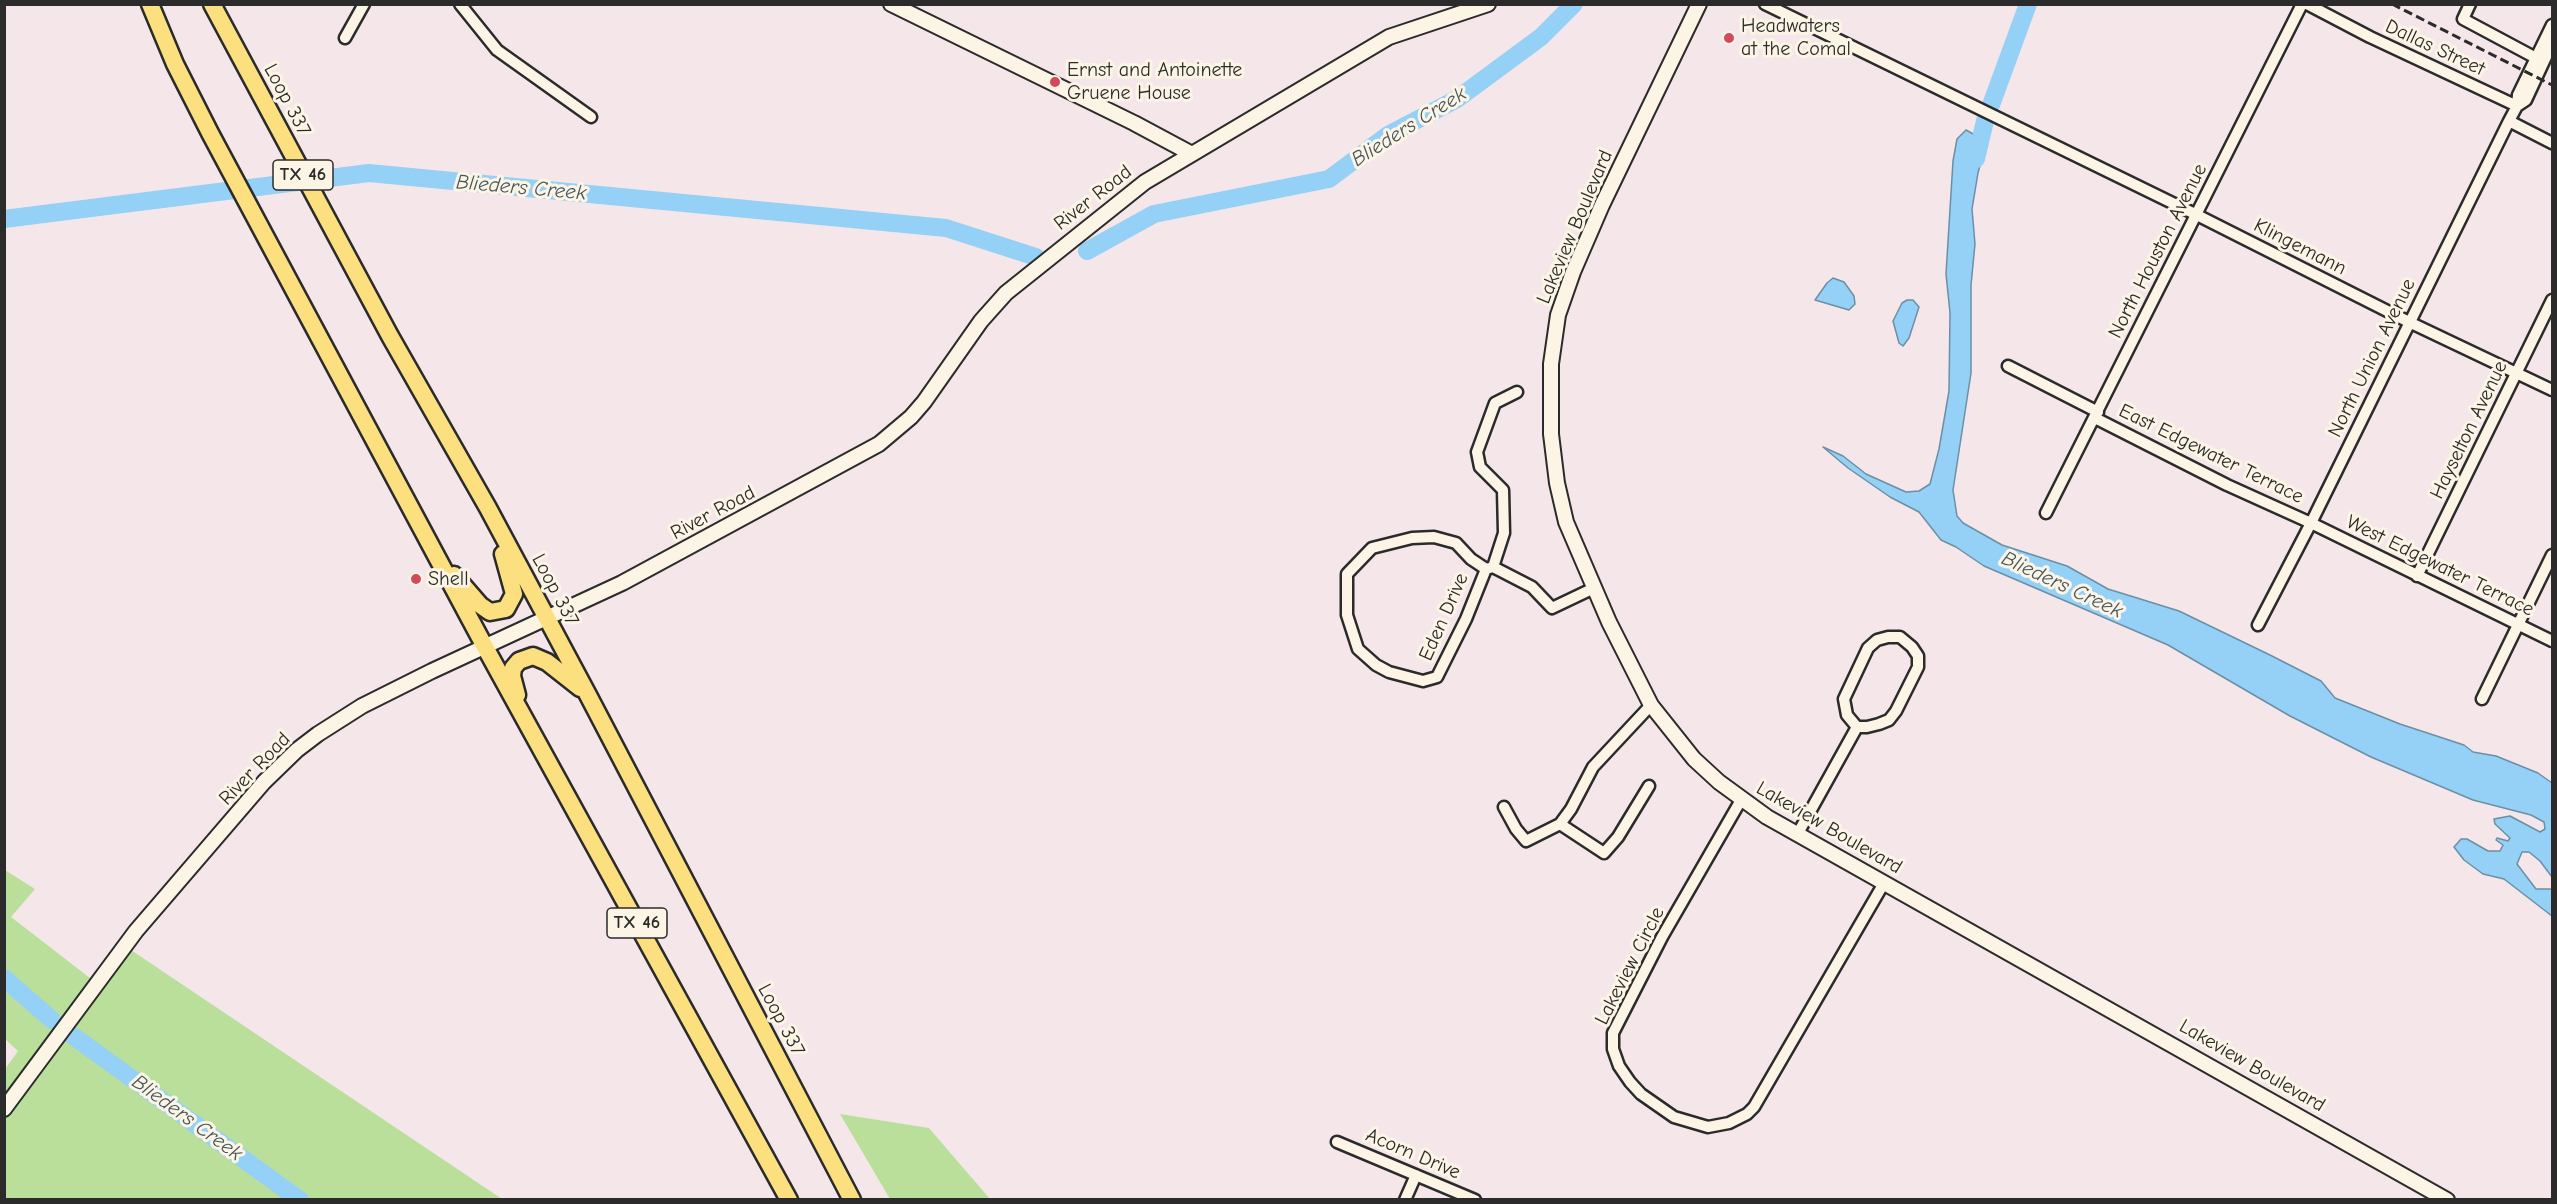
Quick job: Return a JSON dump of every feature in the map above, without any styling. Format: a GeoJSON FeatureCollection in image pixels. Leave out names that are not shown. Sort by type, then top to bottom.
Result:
{"type":"FeatureCollection","features":[{"type":"Feature","properties":{"kind":"main road"},"geometry":{"type":"LineString","coordinates":[[138,4],[159,53],[210,133]]}},
{"type":"Feature","properties":{"kind":"main road","name":"TX 46"},"geometry":{"type":"LineString","coordinates":[[150,4],[175,64],[210,133],[520,712],[789,1200]]}},
{"type":"Feature","properties":{"kind":"main road","name":"Loop 337"},"geometry":{"type":"LineString","coordinates":[[214,9],[390,336],[488,508],[588,694],[852,1200]]}},
{"type":"Feature","properties":{"kind":"main road"},"geometry":{"type":"LineString","coordinates":[[434,552],[480,605],[490,612],[506,609],[514,594],[488,508]]}},
{"type":"Feature","properties":{"kind":"main road"},"geometry":{"type":"LineString","coordinates":[[520,712],[513,668],[527,657],[541,658],[588,694]]}},
{"type":"Feature","properties":{"kind":"street"},"geometry":{"type":"LineString","coordinates":[[345,38],[364,4]]}},
{"type":"Feature","properties":{"kind":"street"},"geometry":{"type":"LineString","coordinates":[[460,4],[497,50],[591,117]]}},
{"type":"Feature","properties":{"kind":"street"},"geometry":{"type":"LineString","coordinates":[[891,4],[1104,108],[1190,153]]}},
{"type":"Feature","properties":{"kind":"street","name":"River Road"},"geometry":{"type":"LineString","coordinates":[[4,1109],[136,931],[282,765],[318,734],[362,706],[621,583],[879,444],[911,417],[924,402],[981,321],[1006,293],[1145,182],[1190,153],[1389,37],[1488,4]]}},
{"type":"Feature","properties":{"kind":"street","name":"Lakeview Boulevard"},"geometry":{"type":"LineString","coordinates":[[1699,4],[1602,205],[1564,296],[1554,336],[1550,410],[1557,483],[1566,522],[1594,588],[1651,705],[1694,759],[1741,800],[1797,835],[2447,1200]]}},
{"type":"Feature","properties":{"kind":"street","name":"Klingemann"},"geometry":{"type":"LineString","coordinates":[[1765,4],[2195,214],[2409,322],[2553,390]]}},
{"type":"Feature","properties":{"kind":"street","name":"North Houston Avenue"},"geometry":{"type":"LineString","coordinates":[[2046,513],[2302,4]]}},
{"type":"Feature","properties":{"kind":"street","name":"Dallas Street"},"geometry":{"type":"LineString","coordinates":[[2307,4],[2517,106]]}},
{"type":"Feature","properties":{"kind":"street"},"geometry":{"type":"LineString","coordinates":[[2470,4],[2463,19],[2536,58]]}},
{"type":"Feature","properties":{"kind":"street","name":"North Union Avenue"},"geometry":{"type":"LineString","coordinates":[[2258,625],[2311,523],[2517,106],[2518,95],[2553,25]]}},
{"type":"Feature","properties":{"kind":"street","name":"North Union Avenue"},"geometry":{"type":"LineString","coordinates":[[2517,106],[2526,100],[2553,44]]}},
{"type":"Feature","properties":{"kind":"street"},"geometry":{"type":"LineString","coordinates":[[2509,121],[2553,143]]}},
{"type":"Feature","properties":{"kind":"street","name":"Hayselton Avenue"},"geometry":{"type":"LineString","coordinates":[[2417,576],[2553,300]]}},
{"type":"Feature","properties":{"kind":"street","name":"East Edgewater Terrace"},"geometry":{"type":"LineString","coordinates":[[2008,366],[2227,485],[2311,523]]}},
{"type":"Feature","properties":{"kind":"street","name":"Eden Drive"},"geometry":{"type":"LineString","coordinates":[[1517,392],[1495,403],[1477,452],[1480,467],[1503,490],[1504,533],[1489,568],[1466,619],[1437,677],[1423,681],[1389,672],[1376,665],[1358,649],[1347,615],[1347,574],[1372,548],[1412,538],[1434,537],[1456,543],[1471,560],[1489,568],[1532,587],[1552,608],[1594,588]]}},
{"type":"Feature","properties":{"kind":"street","name":"West Edgewater Terrace"},"geometry":{"type":"LineString","coordinates":[[2311,523],[2553,641]]}},
{"type":"Feature","properties":{"kind":"street"},"geometry":{"type":"LineString","coordinates":[[2482,699],[2553,555]]}},
{"type":"Feature","properties":{"kind":"street"},"geometry":{"type":"LineString","coordinates":[[1900,637],[1912,647],[1917,656],[1918,667],[1896,711],[1889,720],[1867,727],[1857,727],[1847,715],[1844,699],[1868,648],[1877,640],[1900,637]]}},
{"type":"Feature","properties":{"kind":"street"},"geometry":{"type":"LineString","coordinates":[[1504,807],[1516,829],[1526,841],[1560,824],[1571,809],[1593,767],[1651,705]]}},
{"type":"Feature","properties":{"kind":"street"},"geometry":{"type":"LineString","coordinates":[[1797,835],[1857,727]]}},
{"type":"Feature","properties":{"kind":"street"},"geometry":{"type":"LineString","coordinates":[[1560,824],[1604,853],[1618,837],[1649,786]]}},
{"type":"Feature","properties":{"kind":"street","name":"Lakeview Circle"},"geometry":{"type":"LineString","coordinates":[[1741,800],[1662,937],[1613,1033],[1613,1048],[1619,1066],[1630,1082],[1641,1094],[1674,1117],[1708,1127],[1729,1123],[1747,1114],[1754,1107],[1884,883]]}},
{"type":"Feature","properties":{"kind":"street","name":"Acorn Drive"},"geometry":{"type":"LineString","coordinates":[[1337,1142],[1475,1200]]}},
{"type":"Feature","properties":{"kind":"street"},"geometry":{"type":"LineString","coordinates":[[1405,1200],[1416,1174]]}},
{"type":"Feature","properties":{"kind":"green space"},"geometry":{"type":"Polygon","coordinates":[[[5,870],[35,889],[11,917],[90,978],[119,942],[502,1199],[5,1199],[5,1069],[18,1051],[5,1039],[5,870]]]}},
{"type":"Feature","properties":{"kind":"green space"},"geometry":{"type":"Polygon","coordinates":[[[840,1114],[929,1128],[990,1199],[890,1199],[840,1114]]]}},
{"type":"Feature","properties":{"kind":"water"},"geometry":{"type":"Polygon","coordinates":[[[1966,130],[1986,141],[1972,209],[1975,244],[1971,285],[1971,373],[1953,490],[1957,516],[1963,523],[2002,545],[2067,566],[2108,589],[2179,611],[2321,681],[2335,698],[2400,724],[2464,745],[2473,752],[2496,756],[2538,773],[2552,783],[2552,877],[2540,861],[2529,852],[2522,852],[2517,864],[2536,889],[2552,889],[2552,916],[2504,879],[2483,874],[2464,860],[2454,847],[2461,839],[2467,839],[2488,851],[2500,851],[2503,845],[2496,840],[2497,838],[2508,841],[2510,838],[2495,824],[2494,819],[2510,816],[2540,832],[2545,829],[2544,822],[2531,815],[2473,800],[2371,757],[2290,716],[2168,645],[1984,566],[1941,540],[1919,512],[1890,497],[1848,468],[1823,447],[1843,456],[1866,474],[1906,492],[1919,491],[1930,484],[1939,449],[1949,391],[1950,313],[1946,274],[1953,161],[1957,139],[1966,130]]]}},
{"type":"Feature","properties":{"kind":"water"},"geometry":{"type":"Polygon","coordinates":[[[1833,278],[1844,282],[1854,296],[1855,304],[1849,310],[1815,300],[1833,278]]]}},
{"type":"Feature","properties":{"kind":"water"},"geometry":{"type":"Polygon","coordinates":[[[1913,300],[1919,307],[1909,338],[1903,346],[1899,343],[1893,321],[1902,303],[1913,300]]]}},
{"type":"Feature","properties":{"kind":"waterway","name":"Blieders Creek"},"geometry":{"type":"LineString","coordinates":[[1087,251],[1154,214],[1329,179],[1388,135],[1457,99],[1541,37],[1574,4]]}},
{"type":"Feature","properties":{"kind":"waterway","name":"Blieders Creek"},"geometry":{"type":"LineString","coordinates":[[1991,105],[2028,4]]}},
{"type":"Feature","properties":{"kind":"waterway","name":"Blieders Creek"},"geometry":{"type":"LineString","coordinates":[[1976,159],[1985,121]]}},
{"type":"Feature","properties":{"kind":"waterway","name":"Blieders Creek"},"geometry":{"type":"LineString","coordinates":[[4,219],[369,173],[946,228],[1036,257]]}},
{"type":"Feature","properties":{"kind":"waterway","name":"Blieders Creek"},"geometry":{"type":"LineString","coordinates":[[4,978],[52,1020]]}},
{"type":"Feature","properties":{"kind":"waterway","name":"Blieders Creek"},"geometry":{"type":"LineString","coordinates":[[73,1036],[300,1200]]}},
{"type":"Feature","properties":{"kind":"railway"},"geometry":{"type":"LineString","coordinates":[[2392,4],[2552,85]]}},
{"type":"Feature","properties":{"kind":"place","name":"Headwaters at the Comal"},"geometry":{"type":"Point","coordinates":[1729,38]}},
{"type":"Feature","properties":{"kind":"place","name":"Ernst and Antoinette Gruene House"},"geometry":{"type":"Point","coordinates":[1055,82]}},
{"type":"Feature","properties":{"kind":"place","name":"Shell"},"geometry":{"type":"Point","coordinates":[416,579]}}]}
